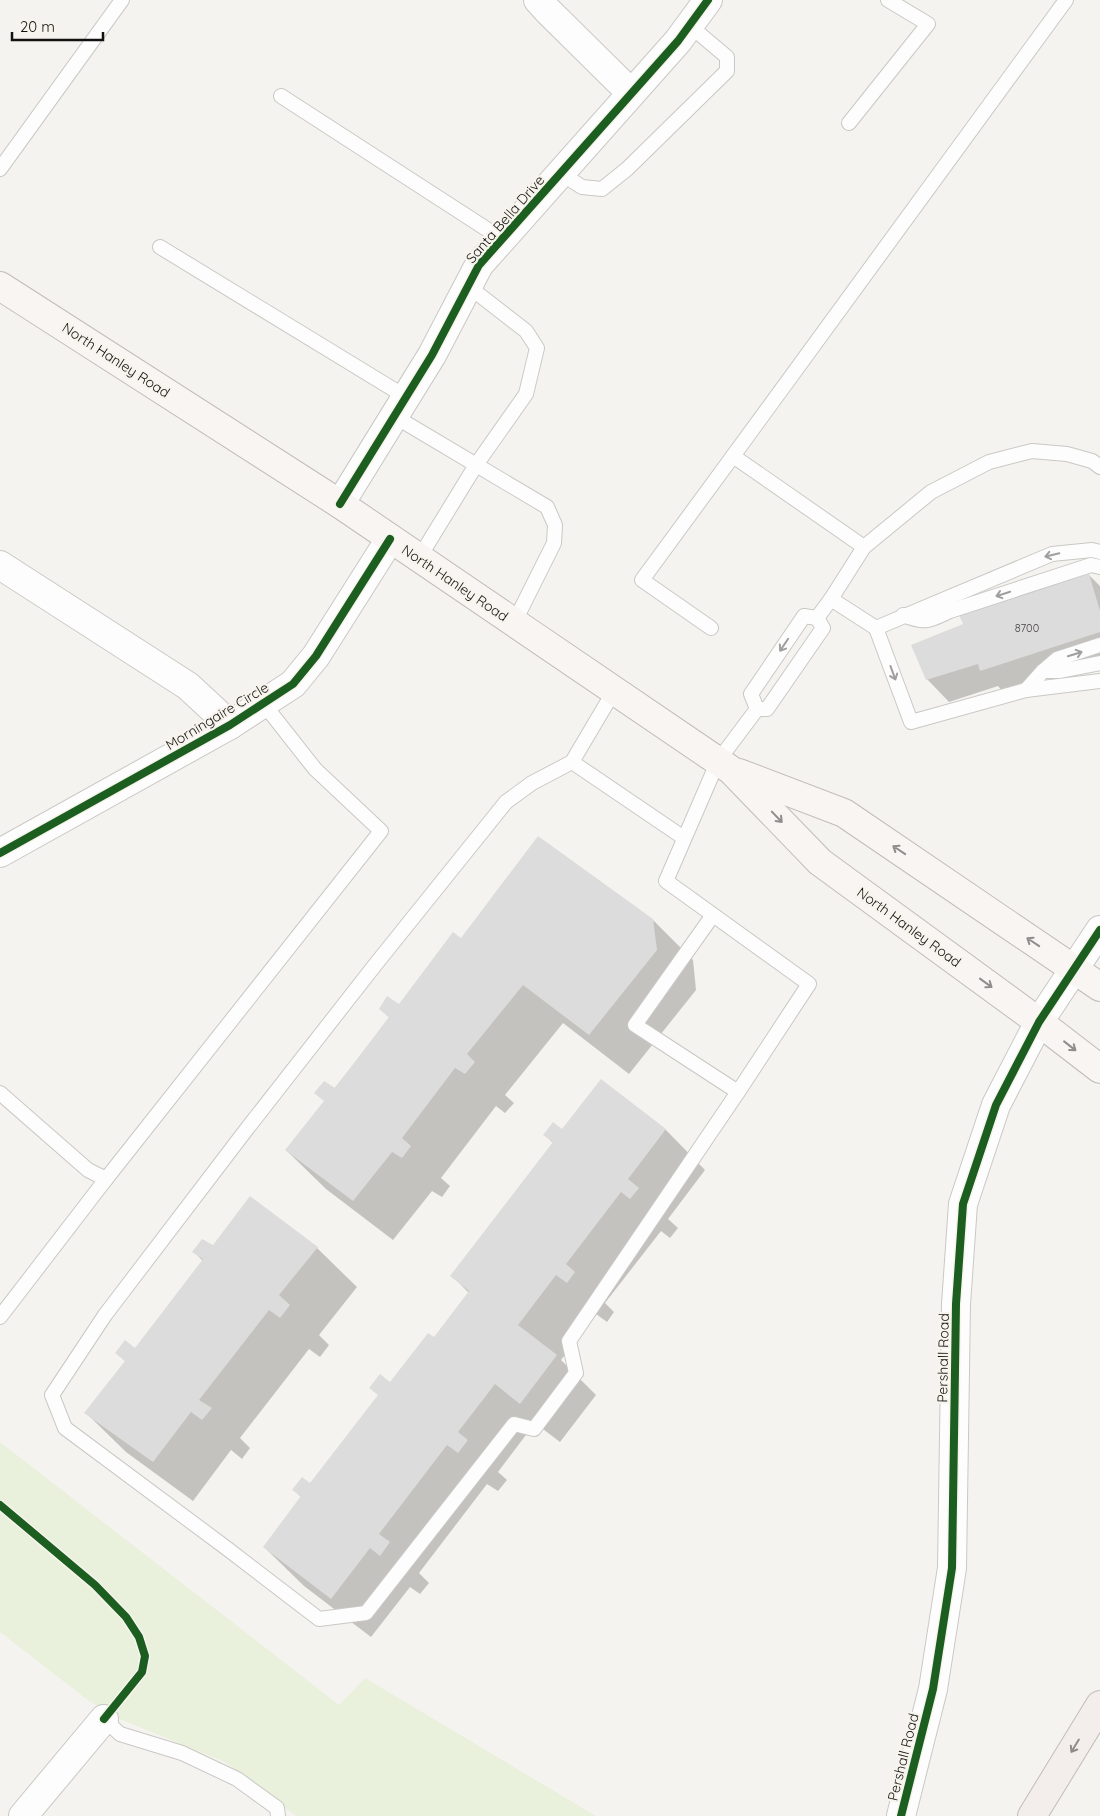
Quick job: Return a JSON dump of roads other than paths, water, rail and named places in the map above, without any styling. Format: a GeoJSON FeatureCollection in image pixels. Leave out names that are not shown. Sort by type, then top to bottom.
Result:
{"type":"FeatureCollection","features":[{"type":"Feature","properties":{"kind":"highway"},"geometry":{"type":"LineString","coordinates":[[1032,1816],[1100,1705]]}},
{"type":"Feature","properties":{"kind":"main road","name":"North Hanley Road"},"geometry":{"type":"LineString","coordinates":[[0,286],[340,504],[725,766],[820,862],[1039,1022],[1100,1069]]}},
{"type":"Feature","properties":{"kind":"main road","name":"North Hanley Road"},"geometry":{"type":"LineString","coordinates":[[725,766],[844,813],[1100,987]]}},
{"type":"Feature","properties":{"kind":"street"},"geometry":{"type":"LineString","coordinates":[[538,0],[631,93]]}},
{"type":"Feature","properties":{"kind":"street","name":"Santa Bella Drive"},"geometry":{"type":"LineString","coordinates":[[340,504],[432,355],[478,265],[678,41],[708,0]]}},
{"type":"Feature","properties":{"kind":"street","name":"Morningaire Circle"},"geometry":{"type":"LineString","coordinates":[[0,853],[230,725],[293,684],[316,656],[390,539]]}},
{"type":"Feature","properties":{"kind":"street","name":"Morningaire Circle"},"geometry":{"type":"LineString","coordinates":[[0,564],[188,686],[230,725]]}},
{"type":"Feature","properties":{"kind":"street","name":"Pershall Road"},"geometry":{"type":"LineString","coordinates":[[901,1816],[932,1688],[952,1568],[956,1304],[963,1204],[996,1105],[1039,1022],[1100,930]]}},
{"type":"Feature","properties":{"kind":"street"},"geometry":{"type":"LineString","coordinates":[[24,1816],[104,1719]]}},
{"type":"Feature","properties":{"kind":"lane"},"geometry":{"type":"LineString","coordinates":[[0,169],[122,0]]}},
{"type":"Feature","properties":{"kind":"lane"},"geometry":{"type":"LineString","coordinates":[[849,123],[928,24],[888,0]]}},
{"type":"Feature","properties":{"kind":"lane"},"geometry":{"type":"LineString","coordinates":[[712,628],[642,580],[1066,0]]}},
{"type":"Feature","properties":{"kind":"lane"},"geometry":{"type":"LineString","coordinates":[[560,173],[582,187],[602,189],[634,163],[727,71],[726,57],[689,25]]}},
{"type":"Feature","properties":{"kind":"lane"},"geometry":{"type":"LineString","coordinates":[[281,96],[502,239]]}},
{"type":"Feature","properties":{"kind":"lane"},"geometry":{"type":"LineString","coordinates":[[160,248],[400,406],[476,465],[547,507],[555,525],[554,543],[514,622]]}},
{"type":"Feature","properties":{"kind":"lane"},"geometry":{"type":"LineString","coordinates":[[419,558],[476,465],[526,394],[537,348],[526,331],[468,286]]}},
{"type":"Feature","properties":{"kind":"lane"},"geometry":{"type":"LineString","coordinates":[[817,618],[864,547],[931,492],[989,462],[1032,451],[1067,454],[1092,461],[1100,467]]}},
{"type":"Feature","properties":{"kind":"lane"},"geometry":{"type":"LineString","coordinates":[[733,456],[864,547]]}},
{"type":"Feature","properties":{"kind":"lane"},"geometry":{"type":"LineString","coordinates":[[876,628],[903,615],[1052,554],[1092,550],[1100,552]]}},
{"type":"Feature","properties":{"kind":"lane"},"geometry":{"type":"LineString","coordinates":[[903,615],[919,621],[933,620],[950,611],[1091,565],[1100,566]]}},
{"type":"Feature","properties":{"kind":"lane"},"geometry":{"type":"LineString","coordinates":[[831,599],[876,628],[911,722],[1026,690],[1100,681]]}},
{"type":"Feature","properties":{"kind":"lane"},"geometry":{"type":"LineString","coordinates":[[757,709],[750,694],[804,616],[817,618]]}},
{"type":"Feature","properties":{"kind":"lane"},"geometry":{"type":"LineString","coordinates":[[757,709],[767,709],[823,628],[817,618]]}},
{"type":"Feature","properties":{"kind":"lane"},"geometry":{"type":"LineString","coordinates":[[1026,690],[1043,670],[1057,660],[1100,645]]}},
{"type":"Feature","properties":{"kind":"lane"},"geometry":{"type":"LineString","coordinates":[[1043,670],[1060,671],[1100,663]]}},
{"type":"Feature","properties":{"kind":"lane"},"geometry":{"type":"LineString","coordinates":[[614,691],[572,762],[532,783],[506,802],[375,965],[111,1307],[52,1395],[64,1428],[319,1619],[366,1612],[514,1424],[534,1429],[576,1372],[569,1341],[809,984],[666,881],[684,838],[757,709]]}},
{"type":"Feature","properties":{"kind":"lane"},"geometry":{"type":"LineString","coordinates":[[0,1317],[106,1179],[381,831],[315,769],[263,703]]}},
{"type":"Feature","properties":{"kind":"lane"},"geometry":{"type":"LineString","coordinates":[[572,762],[684,838]]}},
{"type":"Feature","properties":{"kind":"lane"},"geometry":{"type":"LineString","coordinates":[[713,915],[635,1025],[738,1092]]}},
{"type":"Feature","properties":{"kind":"lane"},"geometry":{"type":"LineString","coordinates":[[0,1093],[88,1170],[106,1179]]}},
{"type":"Feature","properties":{"kind":"lane"},"geometry":{"type":"LineString","coordinates":[[104,1719],[120,1734],[182,1753],[237,1779],[277,1808],[278,1816]]}}]}
